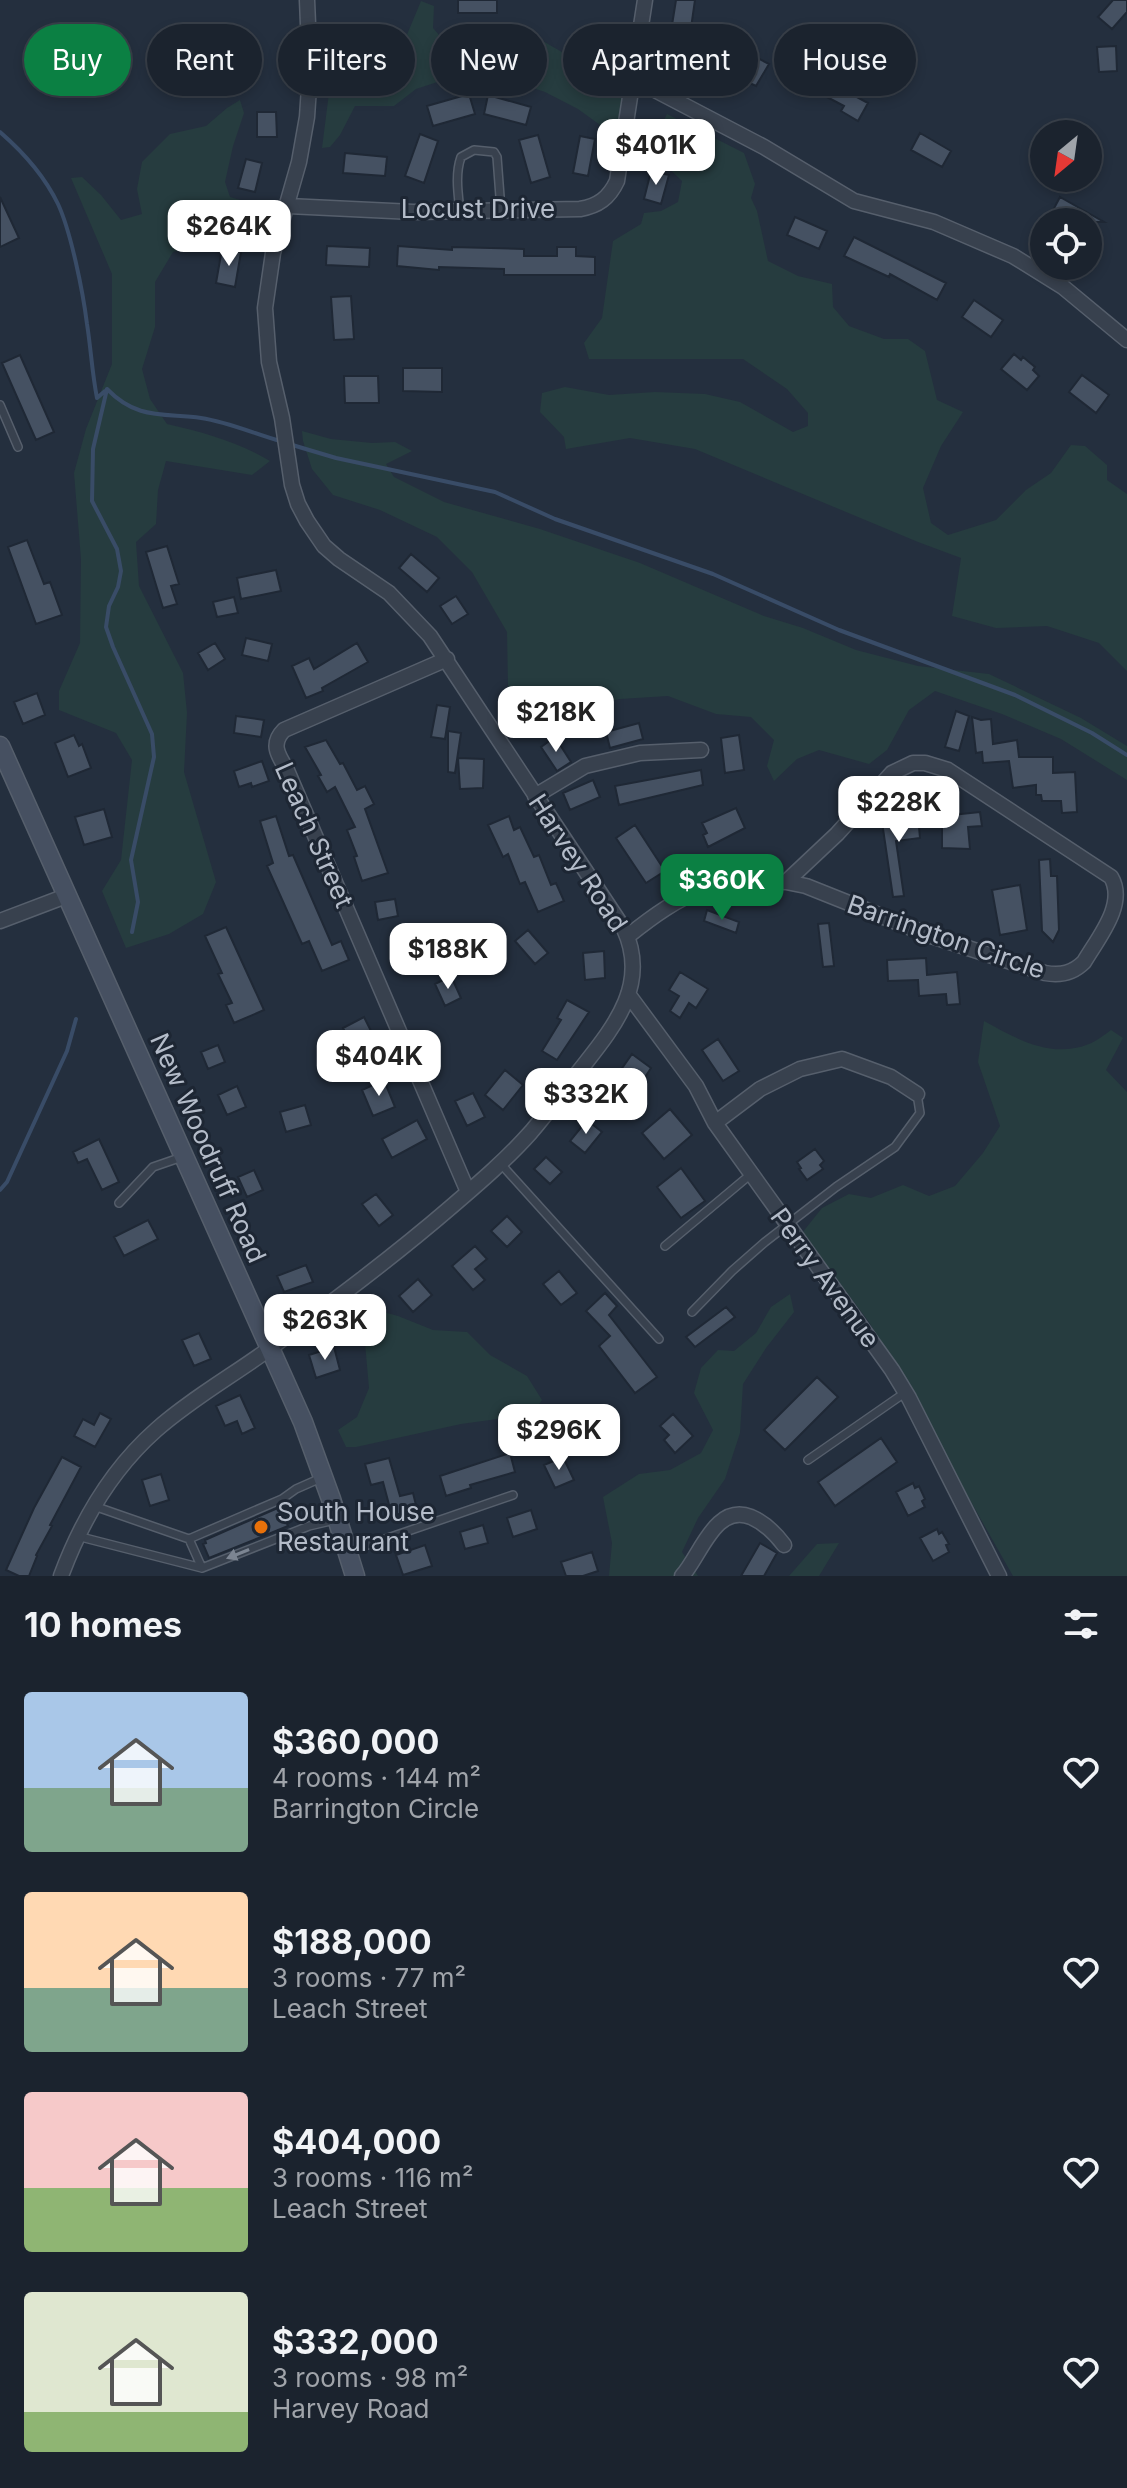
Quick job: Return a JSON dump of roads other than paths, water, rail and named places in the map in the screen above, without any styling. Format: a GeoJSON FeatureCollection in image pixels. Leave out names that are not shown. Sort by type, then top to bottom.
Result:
{"type":"FeatureCollection","features":[{"type":"Feature","properties":{"kind":"main road","name":"New Woodruff Road"},"geometry":{"type":"LineString","coordinates":[[0,746],[303,1422],[355,1576]]}},
{"type":"Feature","properties":{"kind":"street","name":"Harvey Road"},"geometry":{"type":"LineString","coordinates":[[61,1576],[77,1536],[94,1506],[129,1458],[155,1431],[357,1283],[468,1192],[530,1133],[618,1018],[628,994],[634,962],[628,936],[447,659],[407,610],[379,585],[339,559],[318,538],[298,504],[269,362],[265,308],[273,253],[299,162],[307,117],[310,72],[307,0]]}},
{"type":"Feature","properties":{"kind":"street","name":"Locust Drive"},"geometry":{"type":"LineString","coordinates":[[642,24],[645,0]]}},
{"type":"Feature","properties":{"kind":"street","name":"Locust Drive"},"geometry":{"type":"LineString","coordinates":[[288,206],[413,212],[580,209],[599,204],[607,198],[617,181],[631,96]]}},
{"type":"Feature","properties":{"kind":"street"},"geometry":{"type":"LineString","coordinates":[[666,96],[764,147],[854,201],[934,222],[1013,256],[1063,287],[1127,340]]}},
{"type":"Feature","properties":{"kind":"street","name":"Leach Street"},"geometry":{"type":"LineString","coordinates":[[447,659],[284,730],[277,739],[276,749],[468,1192]]}},
{"type":"Feature","properties":{"kind":"street"},"geometry":{"type":"LineString","coordinates":[[535,796],[585,766],[640,753],[701,750]]}},
{"type":"Feature","properties":{"kind":"street","name":"Barrington Circle"},"geometry":{"type":"LineString","coordinates":[[628,936],[674,902],[700,890],[757,880],[786,882],[806,886],[934,937],[1053,975],[1070,972],[1084,962],[1117,897],[1114,883],[1106,872],[948,770],[925,763],[913,763],[892,773],[837,834],[786,882]]}},
{"type":"Feature","properties":{"kind":"street"},"geometry":{"type":"LineString","coordinates":[[0,921],[66,896]]}},
{"type":"Feature","properties":{"kind":"street","name":"Perry Avenue"},"geometry":{"type":"LineString","coordinates":[[628,994],[696,1086],[715,1123],[906,1392],[999,1576]]}},
{"type":"Feature","properties":{"kind":"street"},"geometry":{"type":"LineString","coordinates":[[715,1123],[760,1089],[800,1069],[842,1059],[891,1077],[917,1094]]}},
{"type":"Feature","properties":{"kind":"street"},"geometry":{"type":"LineString","coordinates":[[682,1576],[715,1526],[729,1515],[738,1513],[757,1520],[775,1533],[784,1545]]}},
{"type":"Feature","properties":{"kind":"lane"},"geometry":{"type":"LineString","coordinates":[[460,211],[459,163],[461,157],[474,150],[494,152],[497,157],[501,210]]}},
{"type":"Feature","properties":{"kind":"lane"},"geometry":{"type":"LineString","coordinates":[[0,405],[18,447]]}},
{"type":"Feature","properties":{"kind":"lane"},"geometry":{"type":"LineString","coordinates":[[692,1312],[732,1271],[836,1187],[895,1147],[920,1113],[917,1094]]}},
{"type":"Feature","properties":{"kind":"lane"},"geometry":{"type":"LineString","coordinates":[[119,1203],[153,1167],[184,1156]]}},
{"type":"Feature","properties":{"kind":"lane"},"geometry":{"type":"LineString","coordinates":[[500,1163],[659,1339]]}},
{"type":"Feature","properties":{"kind":"lane"},"geometry":{"type":"LineString","coordinates":[[665,1246],[751,1174]]}},
{"type":"Feature","properties":{"kind":"lane"},"geometry":{"type":"LineString","coordinates":[[808,1460],[906,1392]]}},
{"type":"Feature","properties":{"kind":"lane"},"geometry":{"type":"LineString","coordinates":[[94,1506],[189,1539],[324,1478]]}},
{"type":"Feature","properties":{"kind":"lane"},"geometry":{"type":"LineString","coordinates":[[348,1552],[513,1495]]}},
{"type":"Feature","properties":{"kind":"lane"},"geometry":{"type":"LineString","coordinates":[[77,1536],[202,1568],[309,1526],[338,1519]]}},
{"type":"Feature","properties":{"kind":"lane"},"geometry":{"type":"LineString","coordinates":[[189,1539],[202,1568]]}},
{"type":"Feature","properties":{"kind":"waterway"},"geometry":{"type":"LineString","coordinates":[[0,132],[32,165],[58,204],[79,279],[97,398],[105,391]]}},
{"type":"Feature","properties":{"kind":"waterway"},"geometry":{"type":"LineString","coordinates":[[107,389],[118,399],[140,410],[211,420],[280,441]]}},
{"type":"Feature","properties":{"kind":"waterway"},"geometry":{"type":"LineString","coordinates":[[107,389],[93,449],[92,501],[117,549],[121,571],[109,606],[106,627],[152,734],[154,757],[131,860],[138,902],[132,932]]}},
{"type":"Feature","properties":{"kind":"waterway"},"geometry":{"type":"LineString","coordinates":[[289,444],[336,458],[495,492],[555,519],[713,574],[839,630],[1015,695],[1092,733],[1127,755]]}},
{"type":"Feature","properties":{"kind":"waterway"},"geometry":{"type":"LineString","coordinates":[[0,1190],[7,1182],[67,1051],[76,1019]]}},
{"type":"Feature","properties":{"kind":"place","name":"South House Restaurant"},"geometry":{"type":"Point","coordinates":[261,1527]}}]}
